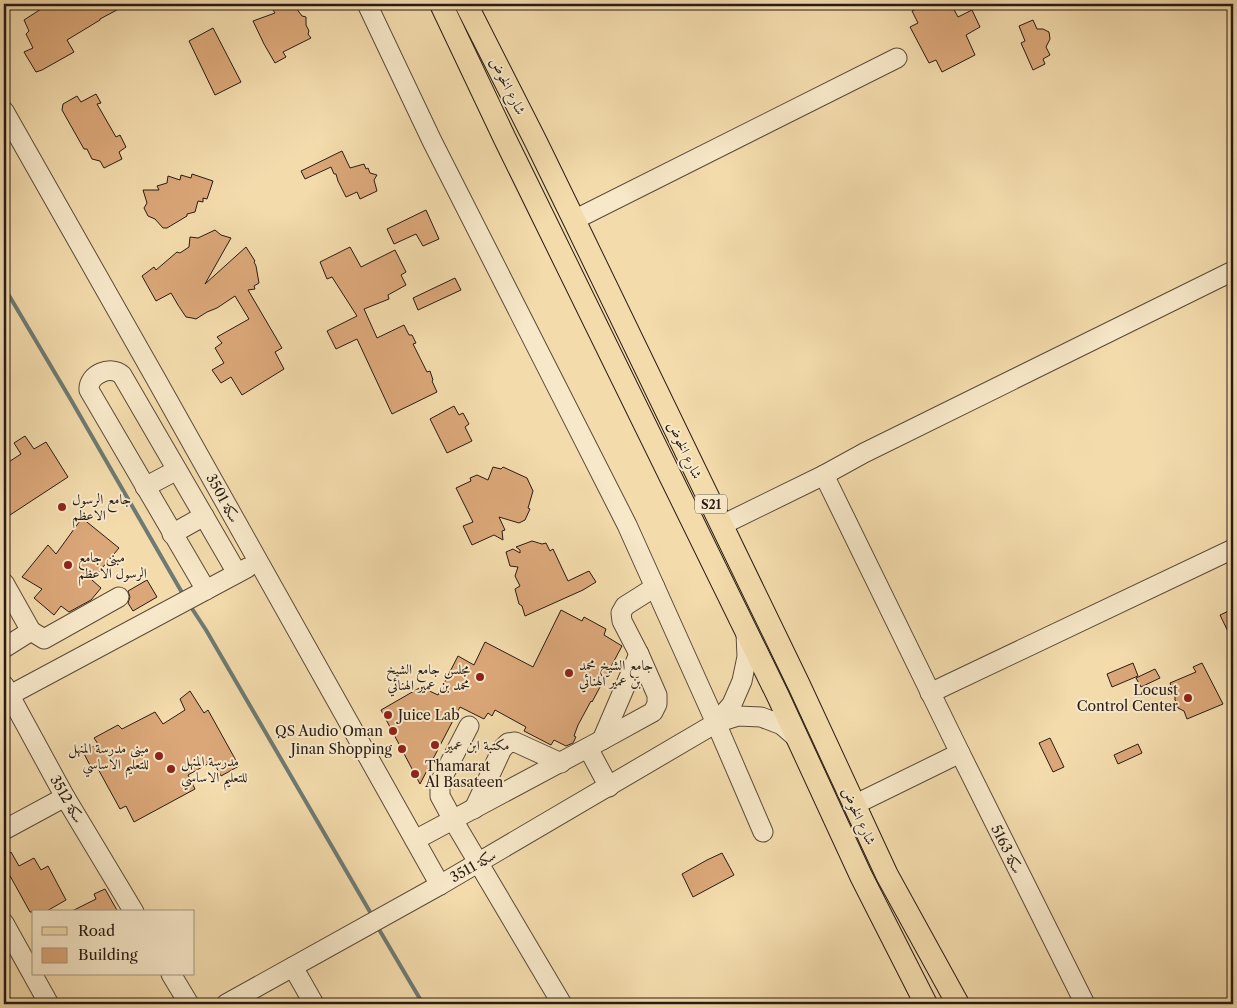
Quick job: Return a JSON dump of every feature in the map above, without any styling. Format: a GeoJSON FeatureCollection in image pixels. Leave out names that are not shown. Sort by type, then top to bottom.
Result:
{"type":"FeatureCollection","features":[{"type":"Feature","properties":{"kind":"main road","name":"شارع الخوض"},"geometry":{"type":"LineString","coordinates":[[441,4],[799,740],[861,876],[926,1004]]}},
{"type":"Feature","properties":{"kind":"main road","name":"شارع الخوض"},"geometry":{"type":"LineString","coordinates":[[466,4],[536,142],[722,525],[887,875],[958,1004]]}},
{"type":"Feature","properties":{"kind":"street"},"geometry":{"type":"LineString","coordinates":[[367,4],[432,141],[627,525],[716,723],[762,832]]}},
{"type":"Feature","properties":{"kind":"street"},"geometry":{"type":"LineString","coordinates":[[574,220],[897,58]]}},
{"type":"Feature","properties":{"kind":"street","name":"سكة 3501"},"geometry":{"type":"LineString","coordinates":[[4,111],[440,886]]}},
{"type":"Feature","properties":{"kind":"street"},"geometry":{"type":"LineString","coordinates":[[722,525],[1233,271]]}},
{"type":"Feature","properties":{"kind":"street"},"geometry":{"type":"LineString","coordinates":[[206,590],[91,394],[89,385],[93,378],[105,371],[119,372],[122,375],[237,573]]}},
{"type":"Feature","properties":{"kind":"street"},"geometry":{"type":"LineString","coordinates":[[145,487],[176,470]]}},
{"type":"Feature","properties":{"kind":"street","name":"سكة 5163"},"geometry":{"type":"LineString","coordinates":[[824,475],[1085,1004]]}},
{"type":"Feature","properties":{"kind":"street"},"geometry":{"type":"LineString","coordinates":[[172,534],[204,516]]}},
{"type":"Feature","properties":{"kind":"street"},"geometry":{"type":"LineString","coordinates":[[930,693],[1233,550]]}},
{"type":"Feature","properties":{"kind":"street"},"geometry":{"type":"LineString","coordinates":[[7,689],[259,562]]}},
{"type":"Feature","properties":{"kind":"street"},"geometry":{"type":"LineString","coordinates":[[4,583],[31,632],[44,639],[119,597]]}},
{"type":"Feature","properties":{"kind":"street"},"geometry":{"type":"LineString","coordinates":[[415,840],[652,712],[657,704],[658,696],[622,621],[621,613],[628,603],[655,587]]}},
{"type":"Feature","properties":{"kind":"street"},"geometry":{"type":"LineString","coordinates":[[4,648],[31,632]]}},
{"type":"Feature","properties":{"kind":"street"},"geometry":{"type":"LineString","coordinates":[[716,723],[732,704],[742,681],[747,657],[746,632]]}},
{"type":"Feature","properties":{"kind":"street"},"geometry":{"type":"LineString","coordinates":[[609,787],[595,744],[638,654]]}},
{"type":"Feature","properties":{"kind":"street","name":"سكة 3512"},"geometry":{"type":"LineString","coordinates":[[7,689],[65,797],[133,910]]}},
{"type":"Feature","properties":{"kind":"street"},"geometry":{"type":"LineString","coordinates":[[716,723],[738,716],[761,717],[782,725],[799,740]]}},
{"type":"Feature","properties":{"kind":"street","name":"سكة 3511"},"geometry":{"type":"LineString","coordinates":[[226,1004],[440,886],[716,723]]}},
{"type":"Feature","properties":{"kind":"street"},"geometry":{"type":"LineString","coordinates":[[469,726],[440,782],[440,796],[562,1004]]}},
{"type":"Feature","properties":{"kind":"street"},"geometry":{"type":"LineString","coordinates":[[474,809],[502,749],[508,743],[515,742],[561,762]]}},
{"type":"Feature","properties":{"kind":"street"},"geometry":{"type":"LineString","coordinates":[[854,805],[960,753]]}},
{"type":"Feature","properties":{"kind":"street"},"geometry":{"type":"LineString","coordinates":[[4,830],[65,797]]}},
{"type":"Feature","properties":{"kind":"street"},"geometry":{"type":"LineString","coordinates":[[4,923],[32,973]]}},
{"type":"Feature","properties":{"kind":"street"},"geometry":{"type":"LineString","coordinates":[[293,967],[314,1004]]}},
{"type":"Feature","properties":{"kind":"street"},"geometry":{"type":"LineString","coordinates":[[33,976],[49,1004]]}},
{"type":"Feature","properties":{"kind":"street"},"geometry":{"type":"LineString","coordinates":[[172,976],[189,1004]]}},
{"type":"Feature","properties":{"kind":"building"},"geometry":{"type":"Polygon","coordinates":[[[42,4],[52,6],[58,4],[128,4],[67,40],[74,52],[36,72],[24,52],[33,48],[26,34],[29,31],[24,20],[41,9],[42,4]]]}},
{"type":"Feature","properties":{"kind":"building"},"geometry":{"type":"Polygon","coordinates":[[[290,4],[302,16],[306,17],[308,34],[311,38],[283,52],[286,57],[275,63],[253,21],[275,13],[273,10],[290,4]]]}},
{"type":"Feature","properties":{"kind":"building"},"geometry":{"type":"Polygon","coordinates":[[[935,4],[951,4],[958,17],[972,10],[980,27],[966,35],[975,55],[942,72],[936,60],[929,63],[910,27],[918,23],[912,11],[924,5],[925,9],[935,4]]]}},
{"type":"Feature","properties":{"kind":"building"},"geometry":{"type":"Polygon","coordinates":[[[1033,20],[1037,29],[1049,32],[1050,39],[1046,47],[1050,55],[1043,59],[1045,64],[1033,70],[1021,43],[1025,41],[1019,26],[1033,20]]]}},
{"type":"Feature","properties":{"kind":"building"},"geometry":{"type":"Polygon","coordinates":[[[213,28],[241,82],[215,95],[189,41],[213,28]]]}},
{"type":"Feature","properties":{"kind":"building"},"geometry":{"type":"Polygon","coordinates":[[[96,94],[101,103],[97,104],[116,137],[120,135],[126,147],[119,152],[122,159],[104,168],[100,161],[92,159],[87,149],[84,149],[62,110],[63,104],[77,96],[81,102],[96,94]]]}},
{"type":"Feature","properties":{"kind":"building"},"geometry":{"type":"Polygon","coordinates":[[[342,151],[350,168],[364,164],[370,173],[377,175],[374,180],[377,191],[360,199],[357,192],[346,197],[331,167],[305,179],[301,171],[342,151]]]}},
{"type":"Feature","properties":{"kind":"building"},"geometry":{"type":"Polygon","coordinates":[[[192,174],[213,181],[207,199],[203,198],[203,202],[198,201],[195,212],[187,214],[187,216],[167,228],[163,228],[155,219],[148,216],[144,208],[147,203],[143,190],[159,190],[157,186],[167,183],[168,176],[180,180],[181,175],[191,178],[192,174]]]}},
{"type":"Feature","properties":{"kind":"building"},"geometry":{"type":"Polygon","coordinates":[[[426,210],[439,239],[423,246],[416,234],[394,244],[387,229],[426,210]]]}},
{"type":"Feature","properties":{"kind":"building"},"geometry":{"type":"Polygon","coordinates":[[[215,230],[221,235],[231,238],[205,284],[246,247],[255,261],[259,283],[254,286],[255,289],[248,290],[282,348],[275,352],[284,369],[242,395],[231,377],[221,383],[212,370],[224,363],[215,348],[222,343],[217,337],[249,319],[235,296],[196,319],[186,317],[171,293],[156,301],[142,276],[154,267],[156,270],[177,252],[180,253],[189,247],[190,237],[198,238],[215,230]]]}},
{"type":"Feature","properties":{"kind":"building"},"geometry":{"type":"Polygon","coordinates":[[[350,247],[361,267],[395,250],[406,272],[401,275],[406,285],[388,295],[389,299],[364,309],[377,338],[404,325],[416,343],[413,344],[427,372],[430,371],[437,392],[392,414],[357,339],[336,349],[327,331],[357,316],[332,277],[327,279],[320,262],[350,247]]]}},
{"type":"Feature","properties":{"kind":"building"},"geometry":{"type":"Polygon","coordinates":[[[455,278],[461,290],[418,310],[413,298],[455,278]]]}},
{"type":"Feature","properties":{"kind":"building"},"geometry":{"type":"Polygon","coordinates":[[[454,406],[459,415],[463,413],[469,424],[465,427],[472,441],[447,453],[430,419],[454,406]]]}},
{"type":"Feature","properties":{"kind":"building"},"geometry":{"type":"Polygon","coordinates":[[[25,436],[34,449],[46,442],[68,477],[10,515],[4,506],[4,465],[21,454],[14,443],[25,436]]]}},
{"type":"Feature","properties":{"kind":"building"},"geometry":{"type":"Polygon","coordinates":[[[493,467],[501,469],[503,467],[527,478],[533,491],[528,508],[530,509],[525,520],[519,523],[499,517],[505,530],[502,531],[503,540],[494,535],[472,545],[463,526],[473,522],[456,488],[471,481],[470,478],[477,475],[488,480],[493,467]]]}},
{"type":"Feature","properties":{"kind":"building","name":"مبنى جامع الرسول الاعظم"},"geometry":{"type":"Polygon","coordinates":[[[82,518],[119,548],[92,580],[101,588],[91,600],[69,612],[61,606],[54,615],[34,598],[42,589],[22,577],[48,545],[56,554],[82,518]]]}},
{"type":"Feature","properties":{"kind":"building"},"geometry":{"type":"Polygon","coordinates":[[[532,541],[542,544],[546,543],[550,551],[553,549],[568,581],[589,571],[596,582],[583,590],[525,616],[515,589],[520,586],[515,576],[518,567],[510,566],[506,552],[513,549],[520,553],[520,550],[516,547],[532,541]]]}},
{"type":"Feature","properties":{"kind":"building"},"geometry":{"type":"Polygon","coordinates":[[[147,580],[157,597],[133,611],[128,603],[130,597],[128,591],[147,580]]]}},
{"type":"Feature","properties":{"kind":"building"},"geometry":{"type":"Polygon","coordinates":[[[1233,609],[1233,642],[1220,615],[1233,609]]]}},
{"type":"Feature","properties":{"kind":"building"},"geometry":{"type":"Polygon","coordinates":[[[561,610],[582,621],[584,617],[606,629],[604,635],[622,646],[578,725],[573,743],[566,746],[554,740],[551,745],[524,731],[526,727],[495,710],[492,716],[488,713],[484,719],[460,707],[420,784],[381,710],[421,687],[438,695],[458,656],[474,665],[485,642],[533,667],[561,610]]]}},
{"type":"Feature","properties":{"kind":"building"},"geometry":{"type":"Polygon","coordinates":[[[1133,663],[1138,676],[1112,687],[1107,674],[1133,663]]]}},
{"type":"Feature","properties":{"kind":"building"},"geometry":{"type":"Polygon","coordinates":[[[1202,663],[1223,704],[1187,719],[1184,711],[1178,708],[1170,683],[1196,672],[1193,667],[1202,663]]]}},
{"type":"Feature","properties":{"kind":"building"},"geometry":{"type":"Polygon","coordinates":[[[1155,669],[1160,678],[1141,687],[1136,678],[1155,669]]]}},
{"type":"Feature","properties":{"kind":"building","name":"مبنى مدرسة المنهل للتعليم الاساسي"},"geometry":{"type":"Polygon","coordinates":[[[190,691],[204,713],[208,710],[239,766],[221,776],[213,761],[188,775],[195,789],[134,822],[126,806],[120,809],[97,767],[92,769],[83,752],[98,744],[94,738],[118,725],[122,729],[155,712],[163,724],[185,710],[180,699],[190,691]]]}},
{"type":"Feature","properties":{"kind":"building"},"geometry":{"type":"Polygon","coordinates":[[[1050,738],[1064,767],[1053,772],[1039,743],[1050,738]]]}},
{"type":"Feature","properties":{"kind":"building"},"geometry":{"type":"Polygon","coordinates":[[[1138,744],[1142,753],[1118,764],[1114,755],[1138,744]]]}},
{"type":"Feature","properties":{"kind":"building"},"geometry":{"type":"Polygon","coordinates":[[[11,852],[19,866],[34,858],[41,870],[48,866],[66,900],[48,910],[32,910],[30,912],[4,865],[4,858],[11,852]]]}},
{"type":"Feature","properties":{"kind":"building"},"geometry":{"type":"Polygon","coordinates":[[[722,853],[734,875],[693,897],[682,874],[722,853]]]}},
{"type":"Feature","properties":{"kind":"building"},"geometry":{"type":"Polygon","coordinates":[[[105,889],[117,910],[74,910],[96,899],[94,894],[105,889]]]}},
{"type":"Feature","properties":{"kind":"waterway"},"geometry":{"type":"LineString","coordinates":[[4,287],[184,596]]}},
{"type":"Feature","properties":{"kind":"waterway"},"geometry":{"type":"LineString","coordinates":[[189,604],[373,917]]}},
{"type":"Feature","properties":{"kind":"waterway"},"geometry":{"type":"LineString","coordinates":[[377,926],[423,1004]]}},
{"type":"Feature","properties":{"kind":"place","name":"جامع الرسول الاعظم"},"geometry":{"type":"Point","coordinates":[62,507]}},
{"type":"Feature","properties":{"kind":"place","name":"مبنى جامع الرسول الاعظم"},"geometry":{"type":"Point","coordinates":[68,565]}},
{"type":"Feature","properties":{"kind":"place","name":"جامع الشيخ محمد بن عمير الهنائي"},"geometry":{"type":"Point","coordinates":[569,673]}},
{"type":"Feature","properties":{"kind":"place","name":"مجلس جامع الشيخ محمد بن عمير الهنائي"},"geometry":{"type":"Point","coordinates":[480,677]}},
{"type":"Feature","properties":{"kind":"place","name":"Locust Control Center"},"geometry":{"type":"Point","coordinates":[1188,698]}},
{"type":"Feature","properties":{"kind":"place","name":"Juice Lab"},"geometry":{"type":"Point","coordinates":[388,715]}},
{"type":"Feature","properties":{"kind":"place","name":"QS Audio Oman"},"geometry":{"type":"Point","coordinates":[393,731]}},
{"type":"Feature","properties":{"kind":"place","name":"مكتبة ابن عمير"},"geometry":{"type":"Point","coordinates":[435,745]}},
{"type":"Feature","properties":{"kind":"place","name":"Jinan Shopping"},"geometry":{"type":"Point","coordinates":[402,749]}},
{"type":"Feature","properties":{"kind":"place","name":"مبنى مدرسة المنهل للتعليم الاساسي"},"geometry":{"type":"Point","coordinates":[159,756]}},
{"type":"Feature","properties":{"kind":"place","name":"مدرسة المنهل للتعليم الاساسي"},"geometry":{"type":"Point","coordinates":[171,769]}},
{"type":"Feature","properties":{"kind":"place","name":"Thamarat Al Basateen"},"geometry":{"type":"Point","coordinates":[415,774]}}]}
